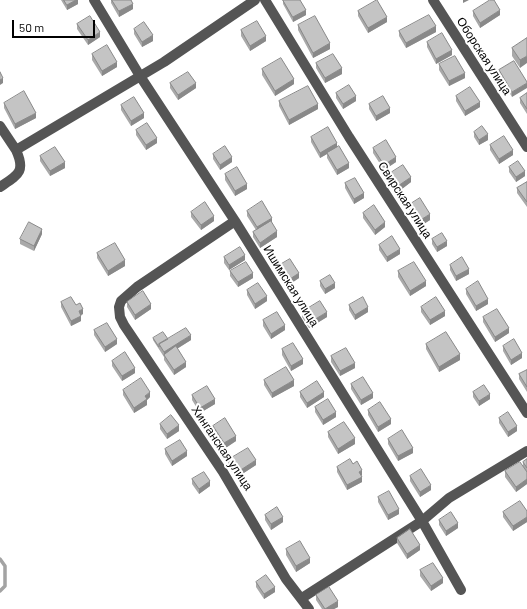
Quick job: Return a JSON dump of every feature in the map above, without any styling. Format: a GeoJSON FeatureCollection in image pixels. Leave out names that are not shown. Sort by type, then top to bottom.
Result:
{"type":"FeatureCollection","features":[{"type":"Feature","properties":{"kind":"street","name":"Ишимская улица"},"geometry":{"type":"LineString","coordinates":[[94,0],[140,76],[235,221],[422,521],[461,590]]}},
{"type":"Feature","properties":{"kind":"street"},"geometry":{"type":"LineString","coordinates":[[16,150],[140,76],[256,0]]}},
{"type":"Feature","properties":{"kind":"street","name":"Свирская улица"},"geometry":{"type":"LineString","coordinates":[[265,0],[349,137],[527,412]]}},
{"type":"Feature","properties":{"kind":"street","name":"Оборская улица"},"geometry":{"type":"LineString","coordinates":[[433,0],[527,147]]}},
{"type":"Feature","properties":{"kind":"street"},"geometry":{"type":"LineString","coordinates":[[0,126],[16,150],[22,164],[18,176],[0,187]]}},
{"type":"Feature","properties":{"kind":"street","name":"Хинганская улица"},"geometry":{"type":"LineString","coordinates":[[235,221],[148,279],[121,301],[119,307],[120,317],[244,505],[286,579],[309,609]]}},
{"type":"Feature","properties":{"kind":"street"},"geometry":{"type":"LineString","coordinates":[[302,598],[422,521],[449,498],[527,451]]}},
{"type":"Feature","properties":{"kind":"building"},"geometry":{"type":"Polygon","coordinates":[[[64,0],[76,0],[67,5],[64,0]]]}},
{"type":"Feature","properties":{"kind":"building"},"geometry":{"type":"Polygon","coordinates":[[[112,0],[131,0],[133,4],[119,11],[112,0]]]}},
{"type":"Feature","properties":{"kind":"building"},"geometry":{"type":"Polygon","coordinates":[[[283,0],[300,0],[306,10],[293,17],[283,0]]]}},
{"type":"Feature","properties":{"kind":"building"},"geometry":{"type":"Polygon","coordinates":[[[377,0],[387,17],[368,28],[358,11],[377,0]]]}},
{"type":"Feature","properties":{"kind":"building"},"geometry":{"type":"Polygon","coordinates":[[[490,0],[494,0],[500,10],[480,23],[473,11],[490,0]]]}},
{"type":"Feature","properties":{"kind":"building"},"geometry":{"type":"Polygon","coordinates":[[[429,15],[436,26],[406,43],[399,31],[429,15]]]}},
{"type":"Feature","properties":{"kind":"building"},"geometry":{"type":"Polygon","coordinates":[[[90,16],[100,32],[88,40],[77,24],[90,16]]]}},
{"type":"Feature","properties":{"kind":"building"},"geometry":{"type":"Polygon","coordinates":[[[315,16],[330,43],[313,53],[298,25],[315,16]]]}},
{"type":"Feature","properties":{"kind":"building"},"geometry":{"type":"Polygon","coordinates":[[[257,21],[266,36],[250,46],[241,30],[257,21]]]}},
{"type":"Feature","properties":{"kind":"building"},"geometry":{"type":"Polygon","coordinates":[[[144,22],[153,35],[142,42],[134,29],[144,22]]]}},
{"type":"Feature","properties":{"kind":"building"},"geometry":{"type":"Polygon","coordinates":[[[442,33],[452,50],[436,59],[427,42],[442,33]]]}},
{"type":"Feature","properties":{"kind":"building"},"geometry":{"type":"Polygon","coordinates":[[[527,38],[527,56],[520,60],[512,48],[527,38]]]}},
{"type":"Feature","properties":{"kind":"building"},"geometry":{"type":"Polygon","coordinates":[[[107,45],[117,62],[102,71],[92,54],[107,45]]]}},
{"type":"Feature","properties":{"kind":"building"},"geometry":{"type":"Polygon","coordinates":[[[333,54],[342,68],[325,78],[316,63],[333,54]]]}},
{"type":"Feature","properties":{"kind":"building"},"geometry":{"type":"Polygon","coordinates":[[[455,56],[465,73],[449,81],[439,64],[455,56]]]}},
{"type":"Feature","properties":{"kind":"building"},"geometry":{"type":"Polygon","coordinates":[[[281,58],[294,79],[275,91],[262,69],[281,58]]]}},
{"type":"Feature","properties":{"kind":"building"},"geometry":{"type":"Polygon","coordinates":[[[514,61],[527,83],[512,92],[499,70],[514,61]]]}},
{"type":"Feature","properties":{"kind":"building"},"geometry":{"type":"Polygon","coordinates":[[[0,72],[3,78],[0,80],[0,72]]]}},
{"type":"Feature","properties":{"kind":"building"},"geometry":{"type":"Polygon","coordinates":[[[188,72],[196,83],[178,95],[170,83],[188,72]]]}},
{"type":"Feature","properties":{"kind":"building"},"geometry":{"type":"Polygon","coordinates":[[[349,85],[356,96],[343,104],[336,93],[349,85]]]}},
{"type":"Feature","properties":{"kind":"building"},"geometry":{"type":"Polygon","coordinates":[[[308,86],[318,104],[289,120],[279,101],[308,86]]]}},
{"type":"Feature","properties":{"kind":"building"},"geometry":{"type":"Polygon","coordinates":[[[470,87],[480,102],[465,111],[456,96],[470,87]]]}},
{"type":"Feature","properties":{"kind":"building"},"geometry":{"type":"Polygon","coordinates":[[[24,91],[36,113],[15,124],[4,103],[24,91]]]}},
{"type":"Feature","properties":{"kind":"building"},"geometry":{"type":"Polygon","coordinates":[[[527,93],[527,109],[520,98],[527,93]]]}},
{"type":"Feature","properties":{"kind":"building"},"geometry":{"type":"Polygon","coordinates":[[[383,96],[390,108],[376,116],[369,104],[383,96]]]}},
{"type":"Feature","properties":{"kind":"building"},"geometry":{"type":"Polygon","coordinates":[[[134,97],[144,113],[131,121],[121,105],[134,97]]]}},
{"type":"Feature","properties":{"kind":"building"},"geometry":{"type":"Polygon","coordinates":[[[147,123],[157,138],[146,145],[136,130],[147,123]]]}},
{"type":"Feature","properties":{"kind":"building"},"geometry":{"type":"Polygon","coordinates":[[[482,126],[488,134],[479,140],[474,132],[482,126]]]}},
{"type":"Feature","properties":{"kind":"building"},"geometry":{"type":"Polygon","coordinates":[[[328,127],[337,143],[320,153],[311,137],[328,127]]]}},
{"type":"Feature","properties":{"kind":"building"},"geometry":{"type":"Polygon","coordinates":[[[504,136],[513,150],[499,159],[490,145],[504,136]]]}},
{"type":"Feature","properties":{"kind":"building"},"geometry":{"type":"Polygon","coordinates":[[[386,140],[396,157],[384,165],[373,148],[386,140]]]}},
{"type":"Feature","properties":{"kind":"building"},"geometry":{"type":"Polygon","coordinates":[[[225,146],[232,157],[220,165],[213,154],[225,146]]]}},
{"type":"Feature","properties":{"kind":"building"},"geometry":{"type":"Polygon","coordinates":[[[339,146],[349,163],[337,170],[327,153],[339,146]]]}},
{"type":"Feature","properties":{"kind":"building"},"geometry":{"type":"Polygon","coordinates":[[[55,147],[65,162],[50,171],[40,156],[55,147]]]}},
{"type":"Feature","properties":{"kind":"building"},"geometry":{"type":"Polygon","coordinates":[[[518,161],[525,171],[516,177],[509,167],[518,161]]]}},
{"type":"Feature","properties":{"kind":"building"},"geometry":{"type":"Polygon","coordinates":[[[403,165],[411,177],[398,186],[389,174],[403,165]]]}},
{"type":"Feature","properties":{"kind":"building"},"geometry":{"type":"Polygon","coordinates":[[[237,167],[247,184],[235,191],[225,174],[237,167]]]}},
{"type":"Feature","properties":{"kind":"building"},"geometry":{"type":"Polygon","coordinates":[[[355,178],[364,193],[354,199],[345,183],[355,178]]]}},
{"type":"Feature","properties":{"kind":"building"},"geometry":{"type":"Polygon","coordinates":[[[527,182],[527,202],[517,188],[527,182]]]}},
{"type":"Feature","properties":{"kind":"building"},"geometry":{"type":"Polygon","coordinates":[[[420,198],[430,214],[419,221],[409,205],[420,198]]]}},
{"type":"Feature","properties":{"kind":"building"},"geometry":{"type":"Polygon","coordinates":[[[262,201],[272,218],[257,227],[247,211],[262,201]]]}},
{"type":"Feature","properties":{"kind":"building"},"geometry":{"type":"Polygon","coordinates":[[[205,202],[214,216],[201,225],[191,212],[205,202]]]}},
{"type":"Feature","properties":{"kind":"building"},"geometry":{"type":"Polygon","coordinates":[[[374,205],[385,222],[375,230],[363,213],[374,205]]]}},
{"type":"Feature","properties":{"kind":"building"},"geometry":{"type":"Polygon","coordinates":[[[271,221],[277,231],[260,243],[253,232],[271,221]]]}},
{"type":"Feature","properties":{"kind":"building"},"geometry":{"type":"Polygon","coordinates":[[[29,222],[42,229],[34,246],[20,239],[29,222]]]}},
{"type":"Feature","properties":{"kind":"building"},"geometry":{"type":"Polygon","coordinates":[[[442,233],[447,241],[437,247],[432,239],[442,233]]]}},
{"type":"Feature","properties":{"kind":"building"},"geometry":{"type":"Polygon","coordinates":[[[392,236],[400,249],[387,257],[379,245],[392,236]]]}},
{"type":"Feature","properties":{"kind":"building"},"geometry":{"type":"Polygon","coordinates":[[[115,243],[125,260],[108,271],[97,253],[115,243]]]}},
{"type":"Feature","properties":{"kind":"building"},"geometry":{"type":"Polygon","coordinates":[[[240,247],[245,255],[229,265],[224,257],[240,247]]]}},
{"type":"Feature","properties":{"kind":"building"},"geometry":{"type":"Polygon","coordinates":[[[462,257],[469,269],[456,276],[450,265],[462,257]]]}},
{"type":"Feature","properties":{"kind":"building"},"geometry":{"type":"Polygon","coordinates":[[[290,259],[299,273],[287,281],[278,266],[290,259]]]}},
{"type":"Feature","properties":{"kind":"building"},"geometry":{"type":"Polygon","coordinates":[[[246,262],[253,273],[238,282],[230,271],[246,262]]]}},
{"type":"Feature","properties":{"kind":"building"},"geometry":{"type":"Polygon","coordinates":[[[414,262],[426,281],[410,291],[398,271],[414,262]]]}},
{"type":"Feature","properties":{"kind":"building"},"geometry":{"type":"Polygon","coordinates":[[[330,275],[335,283],[325,289],[320,281],[330,275]]]}},
{"type":"Feature","properties":{"kind":"building"},"geometry":{"type":"Polygon","coordinates":[[[478,281],[488,299],[476,306],[466,289],[478,281]]]}},
{"type":"Feature","properties":{"kind":"building"},"geometry":{"type":"Polygon","coordinates":[[[258,283],[267,296],[255,304],[247,290],[258,283]]]}},
{"type":"Feature","properties":{"kind":"building"},"geometry":{"type":"Polygon","coordinates":[[[143,291],[151,304],[135,315],[127,302],[143,291]]]}},
{"type":"Feature","properties":{"kind":"building"},"geometry":{"type":"Polygon","coordinates":[[[71,297],[76,305],[80,303],[83,309],[79,311],[81,316],[71,321],[61,302],[71,297]]]}},
{"type":"Feature","properties":{"kind":"building"},"geometry":{"type":"Polygon","coordinates":[[[363,297],[368,307],[355,315],[349,305],[363,297]]]}},
{"type":"Feature","properties":{"kind":"building"},"geometry":{"type":"Polygon","coordinates":[[[436,297],[445,311],[430,320],[421,307],[436,297]]]}},
{"type":"Feature","properties":{"kind":"building"},"geometry":{"type":"Polygon","coordinates":[[[320,301],[327,312],[309,323],[302,312],[320,301]]]}},
{"type":"Feature","properties":{"kind":"building"},"geometry":{"type":"Polygon","coordinates":[[[497,309],[509,328],[495,337],[483,317],[497,309]]]}},
{"type":"Feature","properties":{"kind":"building"},"geometry":{"type":"Polygon","coordinates":[[[277,312],[285,325],[271,334],[263,320],[277,312]]]}},
{"type":"Feature","properties":{"kind":"building"},"geometry":{"type":"Polygon","coordinates":[[[107,323],[117,339],[105,347],[94,330],[107,323]]]}},
{"type":"Feature","properties":{"kind":"building"},"geometry":{"type":"Polygon","coordinates":[[[186,328],[191,335],[164,352],[159,344],[186,328]]]}},
{"type":"Feature","properties":{"kind":"building"},"geometry":{"type":"Polygon","coordinates":[[[163,332],[168,339],[159,344],[159,347],[153,338],[163,332]]]}},
{"type":"Feature","properties":{"kind":"building"},"geometry":{"type":"Polygon","coordinates":[[[446,332],[460,354],[439,367],[426,344],[446,332]]]}},
{"type":"Feature","properties":{"kind":"building"},"geometry":{"type":"Polygon","coordinates":[[[514,339],[522,353],[511,360],[503,346],[514,339]]]}},
{"type":"Feature","properties":{"kind":"building"},"geometry":{"type":"Polygon","coordinates":[[[293,343],[303,359],[291,366],[282,349],[293,343]]]}},
{"type":"Feature","properties":{"kind":"building"},"geometry":{"type":"Polygon","coordinates":[[[176,346],[186,362],[174,370],[164,355],[176,346]]]}},
{"type":"Feature","properties":{"kind":"building"},"geometry":{"type":"Polygon","coordinates":[[[346,348],[355,363],[340,371],[331,356],[346,348]]]}},
{"type":"Feature","properties":{"kind":"building"},"geometry":{"type":"Polygon","coordinates":[[[125,352],[135,368],[122,376],[112,361],[125,352]]]}},
{"type":"Feature","properties":{"kind":"building"},"geometry":{"type":"Polygon","coordinates":[[[286,367],[294,380],[272,393],[264,380],[286,367]]]}},
{"type":"Feature","properties":{"kind":"building"},"geometry":{"type":"Polygon","coordinates":[[[527,370],[527,387],[519,374],[527,370]]]}},
{"type":"Feature","properties":{"kind":"building"},"geometry":{"type":"Polygon","coordinates":[[[363,377],[373,393],[361,400],[351,384],[363,377]]]}},
{"type":"Feature","properties":{"kind":"building"},"geometry":{"type":"Polygon","coordinates":[[[141,378],[150,392],[145,396],[147,399],[134,408],[123,390],[141,378]]]}},
{"type":"Feature","properties":{"kind":"building"},"geometry":{"type":"Polygon","coordinates":[[[317,381],[324,392],[307,403],[300,392],[317,381]]]}},
{"type":"Feature","properties":{"kind":"building"},"geometry":{"type":"Polygon","coordinates":[[[484,385],[490,394],[479,401],[473,392],[484,385]]]}},
{"type":"Feature","properties":{"kind":"building"},"geometry":{"type":"Polygon","coordinates":[[[207,386],[215,399],[200,408],[192,395],[207,386]]]}},
{"type":"Feature","properties":{"kind":"building"},"geometry":{"type":"Polygon","coordinates":[[[328,399],[336,412],[323,420],[315,407],[328,399]]]}},
{"type":"Feature","properties":{"kind":"building"},"geometry":{"type":"Polygon","coordinates":[[[380,402],[391,419],[378,427],[368,410],[380,402]]]}},
{"type":"Feature","properties":{"kind":"building"},"geometry":{"type":"Polygon","coordinates":[[[508,412],[517,426],[508,432],[499,418],[508,412]]]}},
{"type":"Feature","properties":{"kind":"building"},"geometry":{"type":"Polygon","coordinates":[[[171,415],[179,425],[167,434],[160,424],[171,415]]]}},
{"type":"Feature","properties":{"kind":"building"},"geometry":{"type":"Polygon","coordinates":[[[225,418],[236,436],[224,443],[213,426],[225,418]]]}},
{"type":"Feature","properties":{"kind":"building"},"geometry":{"type":"Polygon","coordinates":[[[344,422],[355,438],[338,449],[328,432],[344,422]]]}},
{"type":"Feature","properties":{"kind":"building"},"geometry":{"type":"Polygon","coordinates":[[[402,430],[413,448],[398,456],[388,439],[402,430]]]}},
{"type":"Feature","properties":{"kind":"building"},"geometry":{"type":"Polygon","coordinates":[[[180,440],[187,451],[172,461],[165,449],[180,440]]]}},
{"type":"Feature","properties":{"kind":"building"},"geometry":{"type":"Polygon","coordinates":[[[248,448],[256,460],[236,473],[228,460],[248,448]]]}},
{"type":"Feature","properties":{"kind":"building"},"geometry":{"type":"Polygon","coordinates":[[[350,459],[353,464],[357,461],[362,470],[359,472],[362,477],[347,485],[337,467],[350,459]]]}},
{"type":"Feature","properties":{"kind":"building"},"geometry":{"type":"Polygon","coordinates":[[[527,459],[527,468],[523,462],[527,459]]]}},
{"type":"Feature","properties":{"kind":"building"},"geometry":{"type":"Polygon","coordinates":[[[520,462],[527,472],[527,479],[516,487],[505,471],[520,462]]]}},
{"type":"Feature","properties":{"kind":"building"},"geometry":{"type":"Polygon","coordinates":[[[421,469],[431,485],[420,492],[410,476],[421,469]]]}},
{"type":"Feature","properties":{"kind":"building"},"geometry":{"type":"Polygon","coordinates":[[[204,472],[210,481],[199,489],[192,479],[204,472]]]}},
{"type":"Feature","properties":{"kind":"building"},"geometry":{"type":"Polygon","coordinates":[[[389,491],[399,509],[388,515],[378,497],[389,491]]]}},
{"type":"Feature","properties":{"kind":"building"},"geometry":{"type":"Polygon","coordinates":[[[520,501],[527,511],[527,517],[513,526],[503,512],[520,501]]]}},
{"type":"Feature","properties":{"kind":"building"},"geometry":{"type":"Polygon","coordinates":[[[277,507],[283,517],[271,524],[265,515],[277,507]]]}},
{"type":"Feature","properties":{"kind":"building"},"geometry":{"type":"Polygon","coordinates":[[[451,512],[458,523],[446,531],[439,520],[451,512]]]}},
{"type":"Feature","properties":{"kind":"building"},"geometry":{"type":"Polygon","coordinates":[[[410,529],[420,545],[407,554],[397,538],[410,529]]]}},
{"type":"Feature","properties":{"kind":"building"},"geometry":{"type":"Polygon","coordinates":[[[300,541],[310,558],[296,566],[286,549],[300,541]]]}},
{"type":"Feature","properties":{"kind":"building"},"geometry":{"type":"Polygon","coordinates":[[[433,563],[443,578],[431,586],[420,570],[433,563]]]}},
{"type":"Feature","properties":{"kind":"building"},"geometry":{"type":"Polygon","coordinates":[[[266,575],[275,587],[264,594],[256,582],[266,575]]]}},
{"type":"Feature","properties":{"kind":"building"},"geometry":{"type":"Polygon","coordinates":[[[329,587],[338,601],[325,609],[316,595],[329,587]]]}},
{"type":"Feature","properties":{"kind":"waterway"},"geometry":{"type":"LineString","coordinates":[[0,559],[5,566],[5,586],[0,591]]}}]}
